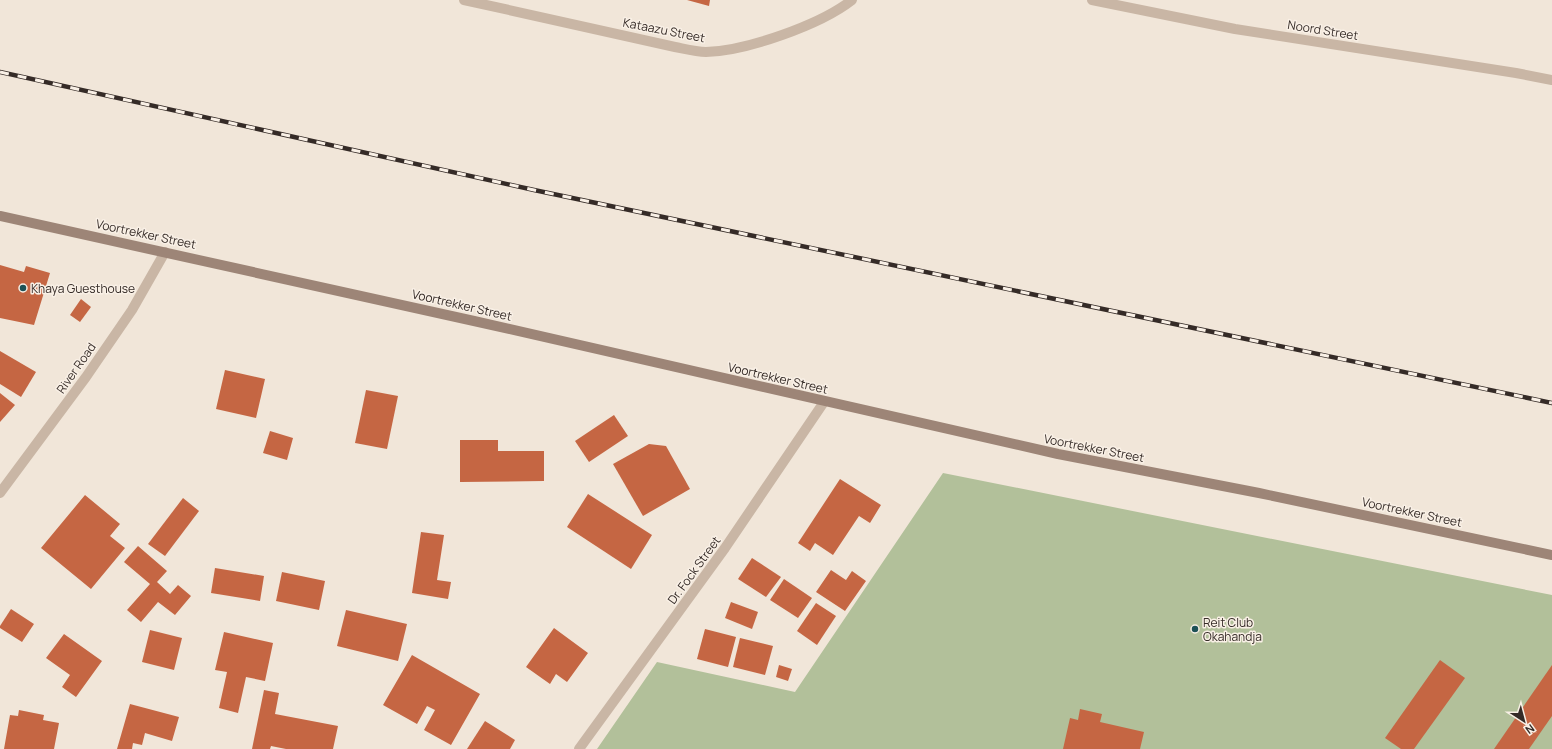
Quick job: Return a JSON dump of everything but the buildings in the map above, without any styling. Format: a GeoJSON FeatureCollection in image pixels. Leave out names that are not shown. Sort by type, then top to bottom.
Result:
{"type":"FeatureCollection","features":[{"type":"Feature","properties":{"kind":"main road","name":"Voortrekker Street"},"geometry":{"type":"LineString","coordinates":[[0,216],[1058,454],[1259,493],[1552,555]]}},
{"type":"Feature","properties":{"kind":"street","name":"Kataazu Street"},"geometry":{"type":"LineString","coordinates":[[464,0],[675,47],[704,52],[732,49],[785,34],[840,9],[852,0]]}},
{"type":"Feature","properties":{"kind":"street","name":"Noord Street"},"geometry":{"type":"LineString","coordinates":[[1096,0],[1235,29],[1552,80]]}},
{"type":"Feature","properties":{"kind":"street","name":"River Road"},"geometry":{"type":"LineString","coordinates":[[0,493],[86,378],[132,310],[165,252]]}},
{"type":"Feature","properties":{"kind":"street","name":"Dr. Fock Street"},"geometry":{"type":"LineString","coordinates":[[579,749],[725,548],[824,402]]}},
{"type":"Feature","properties":{"kind":"green space","name":"Reit Club Okahandja"},"geometry":{"type":"Polygon","coordinates":[[[943,473],[1552,595],[1552,749],[597,749],[657,662],[795,692],[943,473]]]}},
{"type":"Feature","properties":{"kind":"railway"},"geometry":{"type":"LineString","coordinates":[[0,72],[534,190],[1552,403]]}},
{"type":"Feature","properties":{"kind":"place","name":"Khaya Guesthouse"},"geometry":{"type":"Point","coordinates":[23,288]}},
{"type":"Feature","properties":{"kind":"place","name":"Reit Club Okahandja"},"geometry":{"type":"Point","coordinates":[1195,629]}}]}
